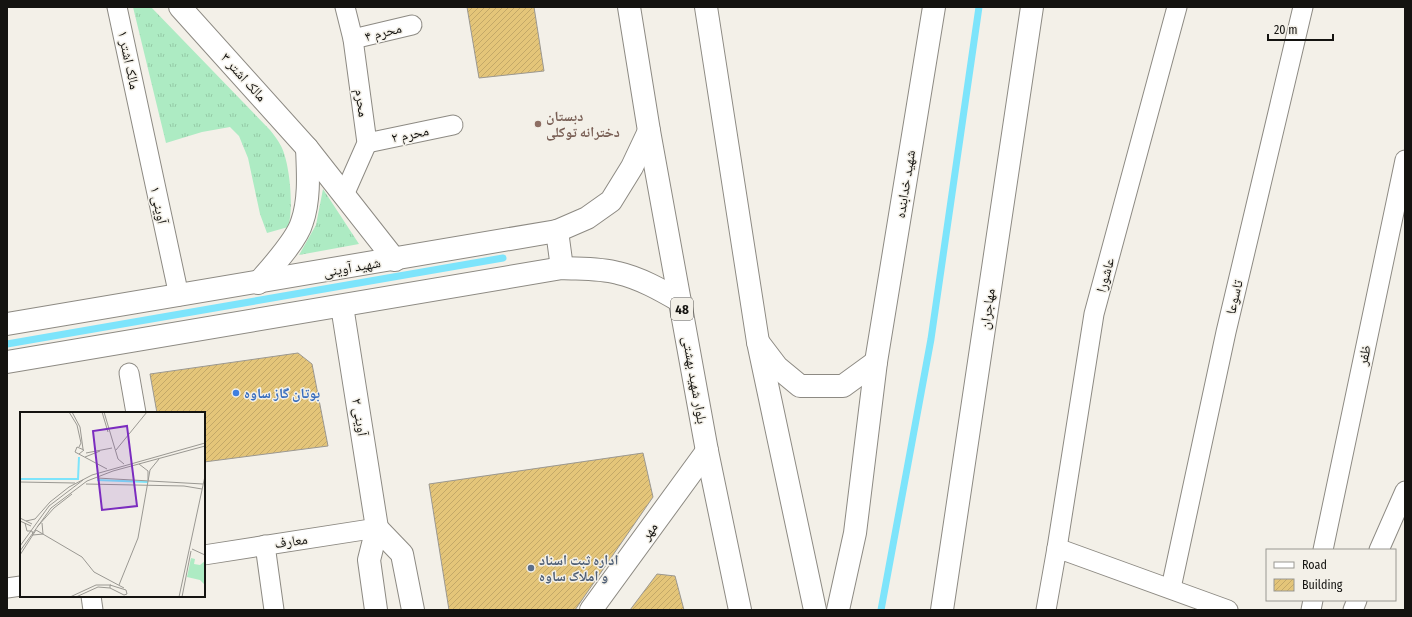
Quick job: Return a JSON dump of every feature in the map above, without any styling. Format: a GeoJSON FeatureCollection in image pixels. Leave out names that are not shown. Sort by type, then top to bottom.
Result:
{"type":"FeatureCollection","features":[{"type":"Feature","properties":{"kind":"main road","name":"مالک اشتر ۳"},"geometry":{"type":"LineString","coordinates":[[180,7],[308,148],[395,260]]}},
{"type":"Feature","properties":{"kind":"main road","name":"بلوار شهید بهشتی"},"geometry":{"type":"LineString","coordinates":[[629,7],[649,130],[707,451],[740,610]]}},
{"type":"Feature","properties":{"kind":"main road"},"geometry":{"type":"LineString","coordinates":[[706,7],[758,342],[816,610]]}},
{"type":"Feature","properties":{"kind":"main road","name":"شهید خدابنده"},"geometry":{"type":"LineString","coordinates":[[838,610],[855,533],[876,362],[934,7]]}},
{"type":"Feature","properties":{"kind":"main road","name":"مهاجران"},"geometry":{"type":"LineString","coordinates":[[942,610],[1032,7]]}},
{"type":"Feature","properties":{"kind":"main road","name":"شهید آوینی"},"geometry":{"type":"LineString","coordinates":[[7,324],[395,260],[557,231],[587,218],[611,201],[632,167],[649,130]]}},
{"type":"Feature","properties":{"kind":"main road"},"geometry":{"type":"LineString","coordinates":[[258,283],[284,252],[302,223],[308,188],[308,148]]}},
{"type":"Feature","properties":{"kind":"main road"},"geometry":{"type":"LineString","coordinates":[[557,231],[562,268]]}},
{"type":"Feature","properties":{"kind":"main road"},"geometry":{"type":"LineString","coordinates":[[7,362],[562,268],[594,269],[618,273],[652,285],[680,301]]}},
{"type":"Feature","properties":{"kind":"main road","name":"۲ آوینی"},"geometry":{"type":"LineString","coordinates":[[342,306],[377,528]]}},
{"type":"Feature","properties":{"kind":"main road"},"geometry":{"type":"LineString","coordinates":[[758,342],[777,367],[800,386],[843,386],[876,362]]}},
{"type":"Feature","properties":{"kind":"main road","name":"مهر"},"geometry":{"type":"LineString","coordinates":[[591,610],[707,451]]}},
{"type":"Feature","properties":{"kind":"main road"},"geometry":{"type":"LineString","coordinates":[[376,610],[369,560],[377,528]]}},
{"type":"Feature","properties":{"kind":"main road"},"geometry":{"type":"LineString","coordinates":[[377,528],[402,554],[413,610]]}},
{"type":"Feature","properties":{"kind":"street","name":"مالک اشتر ۱"},"geometry":{"type":"LineString","coordinates":[[117,7],[140,114]]}},
{"type":"Feature","properties":{"kind":"street","name":"محرم"},"geometry":{"type":"LineString","coordinates":[[345,7],[353,39],[367,143]]}},
{"type":"Feature","properties":{"kind":"street","name":"عاشورا"},"geometry":{"type":"LineString","coordinates":[[1046,610],[1094,314],[1177,7]]}},
{"type":"Feature","properties":{"kind":"street","name":"تاسوعا"},"geometry":{"type":"LineString","coordinates":[[1171,588],[1226,332],[1303,7]]}},
{"type":"Feature","properties":{"kind":"street","name":"محرم ۴"},"geometry":{"type":"LineString","coordinates":[[353,39],[412,25]]}},
{"type":"Feature","properties":{"kind":"street","name":"آوینی ۱"},"geometry":{"type":"LineString","coordinates":[[140,114],[179,296]]}},
{"type":"Feature","properties":{"kind":"street","name":"محرم ۲"},"geometry":{"type":"LineString","coordinates":[[367,143],[453,125]]}},
{"type":"Feature","properties":{"kind":"street"},"geometry":{"type":"LineString","coordinates":[[344,195],[367,143]]}},
{"type":"Feature","properties":{"kind":"street","name":"ظفر"},"geometry":{"type":"LineString","coordinates":[[1323,549],[1405,160]]}},
{"type":"Feature","properties":{"kind":"street"},"geometry":{"type":"LineString","coordinates":[[129,373],[136,412]]}},
{"type":"Feature","properties":{"kind":"street"},"geometry":{"type":"LineString","coordinates":[[1379,549],[1405,491]]}},
{"type":"Feature","properties":{"kind":"street","name":"معارف"},"geometry":{"type":"LineString","coordinates":[[205,555],[377,528]]}},
{"type":"Feature","properties":{"kind":"street"},"geometry":{"type":"LineString","coordinates":[[265,545],[274,610]]}},
{"type":"Feature","properties":{"kind":"street"},"geometry":{"type":"LineString","coordinates":[[1057,548],[1171,588],[1228,610]]}},
{"type":"Feature","properties":{"kind":"street"},"geometry":{"type":"LineString","coordinates":[[7,588],[20,586]]}},
{"type":"Feature","properties":{"kind":"street"},"geometry":{"type":"LineString","coordinates":[[91,597],[93,610]]}},
{"type":"Feature","properties":{"kind":"green space"},"geometry":{"type":"Polygon","coordinates":[[[133,7],[151,7],[276,138],[284,154],[289,174],[291,209],[288,227],[267,233],[260,214],[248,158],[239,136],[230,127],[202,132],[166,143],[133,7]]]}},
{"type":"Feature","properties":{"kind":"green space"},"geometry":{"type":"Polygon","coordinates":[[[323,189],[359,244],[299,255],[316,225],[323,189]]]}},
{"type":"Feature","properties":{"kind":"building"},"geometry":{"type":"Polygon","coordinates":[[[467,7],[534,7],[544,71],[479,78],[467,7]]]}},
{"type":"Feature","properties":{"kind":"building","name":"بوتان گاز ساوه"},"geometry":{"type":"Polygon","coordinates":[[[298,353],[312,364],[328,446],[205,462],[205,412],[157,412],[150,374],[298,353]]]}},
{"type":"Feature","properties":{"kind":"building"},"geometry":{"type":"Polygon","coordinates":[[[643,453],[653,497],[575,610],[449,610],[429,484],[643,453]]]}},
{"type":"Feature","properties":{"kind":"building"},"geometry":{"type":"Polygon","coordinates":[[[657,574],[675,576],[684,610],[630,610],[657,574]]]}},
{"type":"Feature","properties":{"kind":"waterway"},"geometry":{"type":"LineString","coordinates":[[881,610],[931,339],[979,7]]}},
{"type":"Feature","properties":{"kind":"waterway"},"geometry":{"type":"LineString","coordinates":[[7,344],[503,258]]}},
{"type":"Feature","properties":{"kind":"place","name":"دبستان دخترانه توکلی"},"geometry":{"type":"Point","coordinates":[538,124]}},
{"type":"Feature","properties":{"kind":"place","name":"بوتان گاز ساوه"},"geometry":{"type":"Point","coordinates":[236,393]}},
{"type":"Feature","properties":{"kind":"place","name":"اداره ثبت اسناد و املاک ساوه"},"geometry":{"type":"Point","coordinates":[531,568]}}]}
